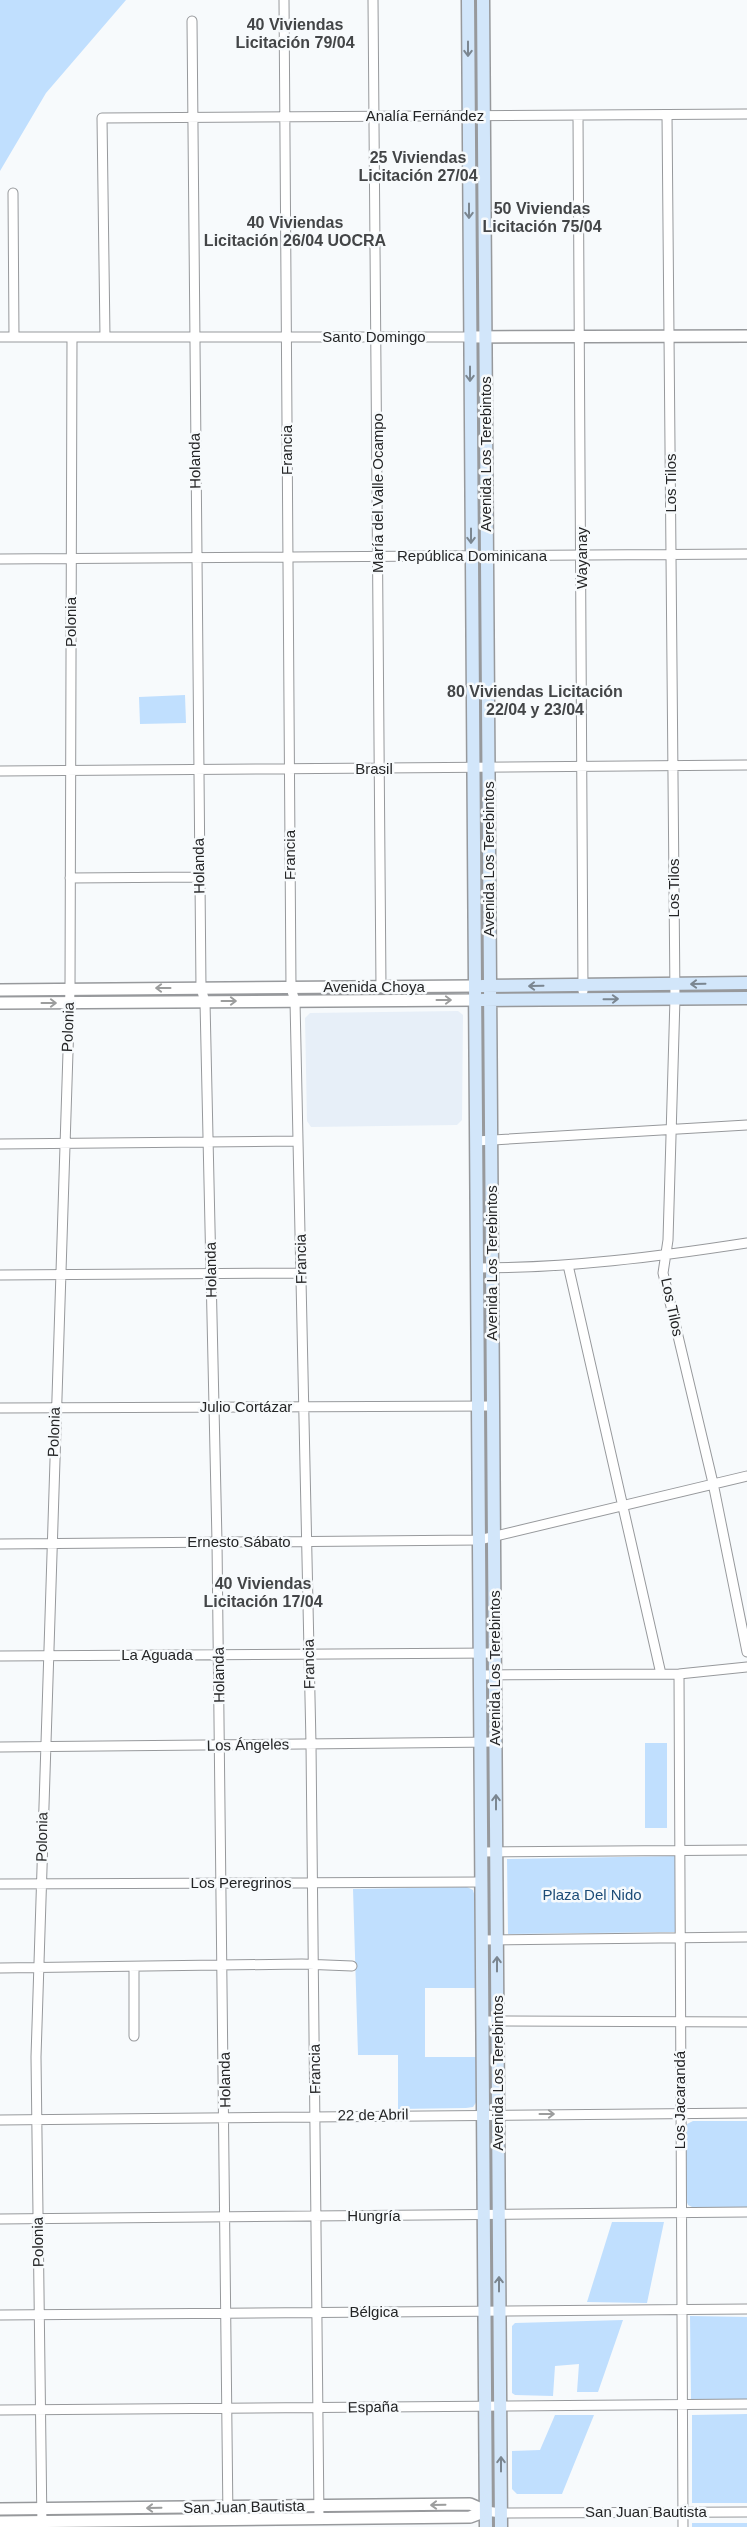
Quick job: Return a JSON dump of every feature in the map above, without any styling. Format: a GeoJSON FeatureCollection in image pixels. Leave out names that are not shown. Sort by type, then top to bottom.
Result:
{"type":"FeatureCollection","features":[{"type":"Feature","properties":{"kind":"main road","name":"Avenida Los Terebintos"},"geometry":{"type":"LineString","coordinates":[[468,0],[486,2527]]}},
{"type":"Feature","properties":{"kind":"main road","name":"Avenida Los Terebintos"},"geometry":{"type":"LineString","coordinates":[[483,0],[501,2527]]}},
{"type":"Feature","properties":{"kind":"main road","name":"Avenida Choya"},"geometry":{"type":"LineString","coordinates":[[475,986],[747,984]]}},
{"type":"Feature","properties":{"kind":"main road","name":"Avenida Choya"},"geometry":{"type":"LineString","coordinates":[[475,1000],[747,998]]}},
{"type":"Feature","properties":{"kind":"street","name":"Francia"},"geometry":{"type":"LineString","coordinates":[[284,0],[291,988],[295,1001],[311,1744],[319,2519]]}},
{"type":"Feature","properties":{"kind":"street","name":"María del Valle Ocampo"},"geometry":{"type":"LineString","coordinates":[[373,0],[381,987]]}},
{"type":"Feature","properties":{"kind":"street","name":"Holanda"},"geometry":{"type":"LineString","coordinates":[[192,21],[201,988],[205,1002],[217,1542],[225,2117],[228,2520]]}},
{"type":"Feature","properties":{"kind":"street","name":"Analía Fernández"},"geometry":{"type":"LineString","coordinates":[[105,337],[102,118],[747,114]]}},
{"type":"Feature","properties":{"kind":"street","name":"Los Tilos"},"geometry":{"type":"LineString","coordinates":[[667,115],[675,998],[672,1130],[666,1256],[663,1273],[712,1483],[747,1652]]}},
{"type":"Feature","properties":{"kind":"street","name":"Wayanay"},"geometry":{"type":"LineString","coordinates":[[578,116],[582,556],[583,999]]}},
{"type":"Feature","properties":{"kind":"street"},"geometry":{"type":"LineString","coordinates":[[14,193],[14,337]]}},
{"type":"Feature","properties":{"kind":"street","name":"Santo Domingo"},"geometry":{"type":"LineString","coordinates":[[0,338],[747,336]]}},
{"type":"Feature","properties":{"kind":"street","name":"Polonia"},"geometry":{"type":"LineString","coordinates":[[42,2524],[37,2119],[38,1967],[68,1002],[70,989],[72,337]]}},
{"type":"Feature","properties":{"kind":"street","name":"República Dominicana"},"geometry":{"type":"LineString","coordinates":[[0,559],[747,554]]}},
{"type":"Feature","properties":{"kind":"street","name":"Brasil"},"geometry":{"type":"LineString","coordinates":[[0,772],[747,765]]}},
{"type":"Feature","properties":{"kind":"street"},"geometry":{"type":"LineString","coordinates":[[70,878],[200,877]]}},
{"type":"Feature","properties":{"kind":"street","name":"Avenida Choya"},"geometry":{"type":"LineString","coordinates":[[0,990],[475,986]]}},
{"type":"Feature","properties":{"kind":"street","name":"Avenida Choya"},"geometry":{"type":"LineString","coordinates":[[0,1003],[475,1000]]}},
{"type":"Feature","properties":{"kind":"street"},"geometry":{"type":"LineString","coordinates":[[476,1141],[747,1125]]}},
{"type":"Feature","properties":{"kind":"street"},"geometry":{"type":"LineString","coordinates":[[0,1144],[298,1141]]}},
{"type":"Feature","properties":{"kind":"street"},"geometry":{"type":"LineString","coordinates":[[477,1268],[568,1265],[666,1256],[747,1243]]}},
{"type":"Feature","properties":{"kind":"street"},"geometry":{"type":"LineString","coordinates":[[568,1265],[662,1674]]}},
{"type":"Feature","properties":{"kind":"street"},"geometry":{"type":"LineString","coordinates":[[0,1275],[301,1273]]}},
{"type":"Feature","properties":{"kind":"street","name":"Julio Cortázar"},"geometry":{"type":"LineString","coordinates":[[0,1408],[493,1406]]}},
{"type":"Feature","properties":{"kind":"street","name":"Ernesto Sábato"},"geometry":{"type":"LineString","coordinates":[[0,1544],[479,1540],[747,1476]]}},
{"type":"Feature","properties":{"kind":"street","name":"La Aguada"},"geometry":{"type":"LineString","coordinates":[[0,1656],[495,1653]]}},
{"type":"Feature","properties":{"kind":"street"},"geometry":{"type":"LineString","coordinates":[[480,1675],[679,1674],[747,1666]]}},
{"type":"Feature","properties":{"kind":"street","name":"Los Jacarandá"},"geometry":{"type":"LineString","coordinates":[[679,1674],[683,2527]]}},
{"type":"Feature","properties":{"kind":"street","name":"Los Ángeles"},"geometry":{"type":"LineString","coordinates":[[0,1747],[495,1742]]}},
{"type":"Feature","properties":{"kind":"street"},"geometry":{"type":"LineString","coordinates":[[481,1852],[747,1850]]}},
{"type":"Feature","properties":{"kind":"street","name":"Los Peregrinos"},"geometry":{"type":"LineString","coordinates":[[0,1884],[481,1882]]}},
{"type":"Feature","properties":{"kind":"street"},"geometry":{"type":"LineString","coordinates":[[482,1940],[747,1937]]}},
{"type":"Feature","properties":{"kind":"street"},"geometry":{"type":"LineString","coordinates":[[0,1968],[223,1965],[352,1966]]}},
{"type":"Feature","properties":{"kind":"street"},"geometry":{"type":"LineString","coordinates":[[134,1967],[134,2036]]}},
{"type":"Feature","properties":{"kind":"street"},"geometry":{"type":"LineString","coordinates":[[482,2020],[747,2022]]}},
{"type":"Feature","properties":{"kind":"street","name":"22 de Abril"},"geometry":{"type":"LineString","coordinates":[[0,2120],[747,2113]]}},
{"type":"Feature","properties":{"kind":"street","name":"Hungría"},"geometry":{"type":"LineString","coordinates":[[0,2219],[484,2216],[747,2212]]}},
{"type":"Feature","properties":{"kind":"street","name":"Bélgica"},"geometry":{"type":"LineString","coordinates":[[0,2314],[747,2309]]}},
{"type":"Feature","properties":{"kind":"street","name":"España"},"geometry":{"type":"LineString","coordinates":[[0,2410],[747,2404]]}},
{"type":"Feature","properties":{"kind":"street","name":"San Juan Bautista"},"geometry":{"type":"LineString","coordinates":[[0,2509],[470,2504],[486,2511],[501,2513],[747,2512]]}},
{"type":"Feature","properties":{"kind":"street","name":"San Juan Bautista"},"geometry":{"type":"LineString","coordinates":[[0,2522],[42,2524],[198,2524],[228,2520],[292,2523],[319,2519],[470,2517],[486,2511]]}},
{"type":"Feature","properties":{"kind":"shaded area"},"geometry":{"type":"Polygon","coordinates":[[[458,1011],[463,1015],[462,1120],[457,1125],[311,1127],[307,1121],[305,1018],[310,1013],[458,1011]]]}},
{"type":"Feature","properties":{"kind":"green space"},"geometry":{"type":"Polygon","coordinates":[[[0,0],[126,0],[46,93],[0,171],[0,0]]]}},
{"type":"Feature","properties":{"kind":"green space"},"geometry":{"type":"Polygon","coordinates":[[[185,695],[186,723],[140,724],[139,697],[185,695]]]}},
{"type":"Feature","properties":{"kind":"green space"},"geometry":{"type":"Polygon","coordinates":[[[645,1743],[667,1743],[667,1828],[645,1828],[645,1743]]]}},
{"type":"Feature","properties":{"kind":"green space","name":"Plaza Del Nido"},"geometry":{"type":"Polygon","coordinates":[[[676,1856],[677,1932],[508,1934],[507,1859],[676,1856]]]}},
{"type":"Feature","properties":{"kind":"green space"},"geometry":{"type":"Polygon","coordinates":[[[467,1887],[473,1890],[475,1897],[476,1988],[425,1988],[425,2057],[476,2057],[477,2101],[473,2107],[466,2108],[398,2109],[398,2055],[358,2055],[353,1889],[467,1887]]]}},
{"type":"Feature","properties":{"kind":"green space"},"geometry":{"type":"Polygon","coordinates":[[[693,2121],[747,2121],[747,2207],[692,2207],[688,2205],[686,2200],[685,2130],[687,2124],[693,2121]]]}},
{"type":"Feature","properties":{"kind":"green space"},"geometry":{"type":"Polygon","coordinates":[[[612,2222],[664,2222],[647,2303],[587,2302],[612,2222]]]}},
{"type":"Feature","properties":{"kind":"green space"},"geometry":{"type":"Polygon","coordinates":[[[690,2316],[747,2317],[747,2400],[691,2400],[690,2316]]]}},
{"type":"Feature","properties":{"kind":"green space"},"geometry":{"type":"Polygon","coordinates":[[[623,2320],[598,2392],[577,2392],[579,2364],[555,2366],[553,2396],[515,2395],[512,2393],[512,2326],[515,2323],[623,2320]]]}},
{"type":"Feature","properties":{"kind":"green space"},"geometry":{"type":"Polygon","coordinates":[[[747,2414],[747,2503],[692,2503],[692,2415],[747,2414]]]}},
{"type":"Feature","properties":{"kind":"green space"},"geometry":{"type":"Polygon","coordinates":[[[555,2415],[594,2415],[562,2494],[517,2494],[512,2489],[512,2451],[540,2450],[555,2415]]]}},
{"type":"Feature","properties":{"kind":"green space"},"geometry":{"type":"Polygon","coordinates":[[[692,2523],[747,2523],[747,2527],[692,2527],[692,2523]]]}},
{"type":"Feature","properties":{"kind":"district","name":"40 Viviendas Licitación 79/04"},"geometry":{"type":"Point","coordinates":[295,33]}},
{"type":"Feature","properties":{"kind":"district","name":"25 Viviendas Licitación 27/04"},"geometry":{"type":"Point","coordinates":[418,166]}},
{"type":"Feature","properties":{"kind":"district","name":"50 Viviendas Licitación 75/04"},"geometry":{"type":"Point","coordinates":[542,217]}},
{"type":"Feature","properties":{"kind":"district","name":"40 Viviendas Licitación 26/04 UOCRA"},"geometry":{"type":"Point","coordinates":[295,231]}},
{"type":"Feature","properties":{"kind":"district","name":"80 Viviendas Licitación 22/04 y 23/04"},"geometry":{"type":"Point","coordinates":[535,700]}},
{"type":"Feature","properties":{"kind":"district","name":"40 Viviendas Licitación 17/04"},"geometry":{"type":"Point","coordinates":[263,1592]}}]}
